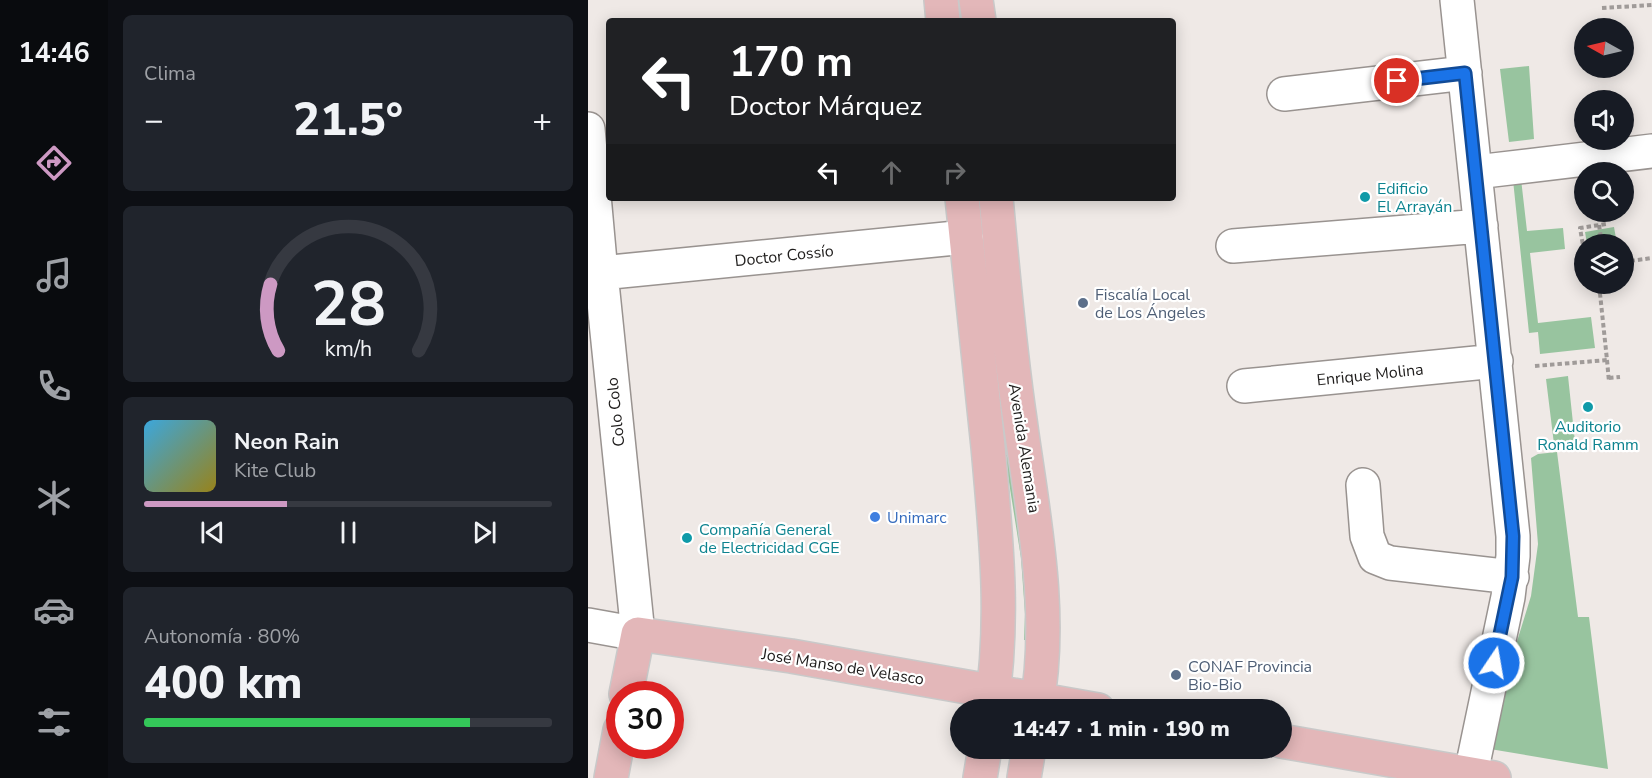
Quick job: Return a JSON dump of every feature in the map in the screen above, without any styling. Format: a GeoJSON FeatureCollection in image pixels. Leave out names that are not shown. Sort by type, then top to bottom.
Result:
{"type":"FeatureCollection","features":[{"type":"Feature","properties":{"kind":"main road"},"geometry":{"type":"LineString","coordinates":[[941,0],[943,18]]}},
{"type":"Feature","properties":{"kind":"main road"},"geometry":{"type":"LineString","coordinates":[[976,0],[979,18]]}},
{"type":"Feature","properties":{"kind":"main road","name":"Avenida Alemania"},"geometry":{"type":"LineString","coordinates":[[962,201],[998,564],[999,628],[997,670],[992,699]]}},
{"type":"Feature","properties":{"kind":"main road","name":"Avenida Alemania"},"geometry":{"type":"LineString","coordinates":[[996,201],[1014,384],[1040,556],[1044,614],[1037,699]]}},
{"type":"Feature","properties":{"kind":"main road","name":"José Manso de Velasco"},"geometry":{"type":"LineString","coordinates":[[638,634],[791,656],[987,699]]}},
{"type":"Feature","properties":{"kind":"main road","name":"Colo Colo"},"geometry":{"type":"LineString","coordinates":[[629,681],[638,634]]}},
{"type":"Feature","properties":{"kind":"main road"},"geometry":{"type":"LineString","coordinates":[[1292,743],[1478,777]]}},
{"type":"Feature","properties":{"kind":"main road"},"geometry":{"type":"LineString","coordinates":[[611,778],[615,759]]}},
{"type":"Feature","properties":{"kind":"main road"},"geometry":{"type":"LineString","coordinates":[[980,778],[983,759]]}},
{"type":"Feature","properties":{"kind":"main road"},"geometry":{"type":"LineString","coordinates":[[1024,778],[1027,759]]}},
{"type":"Feature","properties":{"kind":"street"},"geometry":{"type":"LineString","coordinates":[[1457,0],[1512,515],[1512,577],[1478,777]]}},
{"type":"Feature","properties":{"kind":"street"},"geometry":{"type":"LineString","coordinates":[[1284,94],[1465,73]]}},
{"type":"Feature","properties":{"kind":"street","name":"Colo Colo"},"geometry":{"type":"LineString","coordinates":[[588,136],[597,276],[638,634]]}},
{"type":"Feature","properties":{"kind":"street"},"geometry":{"type":"LineString","coordinates":[[1476,172],[1652,151]]}},
{"type":"Feature","properties":{"kind":"street"},"geometry":{"type":"LineString","coordinates":[[1233,246],[1481,226]]}},
{"type":"Feature","properties":{"kind":"street","name":"Doctor Cossío"},"geometry":{"type":"LineString","coordinates":[[597,276],[966,237]]}},
{"type":"Feature","properties":{"kind":"street","name":"Enrique Molina"},"geometry":{"type":"LineString","coordinates":[[1244,387],[1496,361]]}},
{"type":"Feature","properties":{"kind":"street"},"geometry":{"type":"LineString","coordinates":[[1362,485],[1367,536],[1375,557],[1390,563],[1512,577]]}},
{"type":"Feature","properties":{"kind":"street","name":"José Manso de Velasco"},"geometry":{"type":"LineString","coordinates":[[588,625],[638,634]]}},
{"type":"Feature","properties":{"kind":"path"},"geometry":{"type":"LineString","coordinates":[[1602,8],[1652,5]]}},
{"type":"Feature","properties":{"kind":"path"},"geometry":{"type":"LineString","coordinates":[[1581,234],[1580,228],[1606,224],[1606,222]]}},
{"type":"Feature","properties":{"kind":"path"},"geometry":{"type":"LineString","coordinates":[[1599,225],[1600,234]]}},
{"type":"Feature","properties":{"kind":"path"},"geometry":{"type":"LineString","coordinates":[[1634,260],[1652,258]]}},
{"type":"Feature","properties":{"kind":"path"},"geometry":{"type":"LineString","coordinates":[[1600,294],[1609,380],[1620,377]]}},
{"type":"Feature","properties":{"kind":"path"},"geometry":{"type":"LineString","coordinates":[[1535,366],[1607,360]]}},
{"type":"Feature","properties":{"kind":"green space"},"geometry":{"type":"Polygon","coordinates":[[[1529,66],[1534,139],[1509,142],[1500,69],[1529,66]]]}},
{"type":"Feature","properties":{"kind":"green space"},"geometry":{"type":"Polygon","coordinates":[[[1521,179],[1527,231],[1563,228],[1565,249],[1530,253],[1538,323],[1591,317],[1595,348],[1540,354],[1538,332],[1529,333],[1513,180],[1521,179]]]}},
{"type":"Feature","properties":{"kind":"green space"},"geometry":{"type":"Polygon","coordinates":[[[976,201],[983,201],[1017,488],[1030,640],[1024,640],[1025,614],[1021,558],[999,419],[976,201]]]}},
{"type":"Feature","properties":{"kind":"green space"},"geometry":{"type":"Polygon","coordinates":[[[1614,227],[1615,234],[1585,234],[1585,232],[1614,227]]]}},
{"type":"Feature","properties":{"kind":"green space"},"geometry":{"type":"Polygon","coordinates":[[[1568,376],[1575,442],[1554,444],[1546,379],[1568,376]]]}},
{"type":"Feature","properties":{"kind":"green space"},"geometry":{"type":"Polygon","coordinates":[[[1557,452],[1578,617],[1589,617],[1608,769],[1484,748],[1531,596],[1538,544],[1531,458],[1538,454],[1557,452]]]}},
{"type":"Feature","properties":{"kind":"place","name":"Edificio El Arrayán"},"geometry":{"type":"Point","coordinates":[1365,197]}},
{"type":"Feature","properties":{"kind":"place","name":"Fiscalía Local de Los Ángeles"},"geometry":{"type":"Point","coordinates":[1083,303]}},
{"type":"Feature","properties":{"kind":"place","name":"Auditorio Ronald Ramm"},"geometry":{"type":"Point","coordinates":[1588,407]}},
{"type":"Feature","properties":{"kind":"place","name":"Unimarc"},"geometry":{"type":"Point","coordinates":[875,517]}},
{"type":"Feature","properties":{"kind":"place","name":"Compañía General de Electricidad CGE"},"geometry":{"type":"Point","coordinates":[687,538]}},
{"type":"Feature","properties":{"kind":"place","name":"CONAF Provincia Bio-Bio"},"geometry":{"type":"Point","coordinates":[1176,675]}},
{"type":"Feature","properties":{"kind":"route"},"geometry":{"type":"LineString","coordinates":[[1397,81],[1465,73],[1512,515],[1512,577],[1494,663]]}}]}
